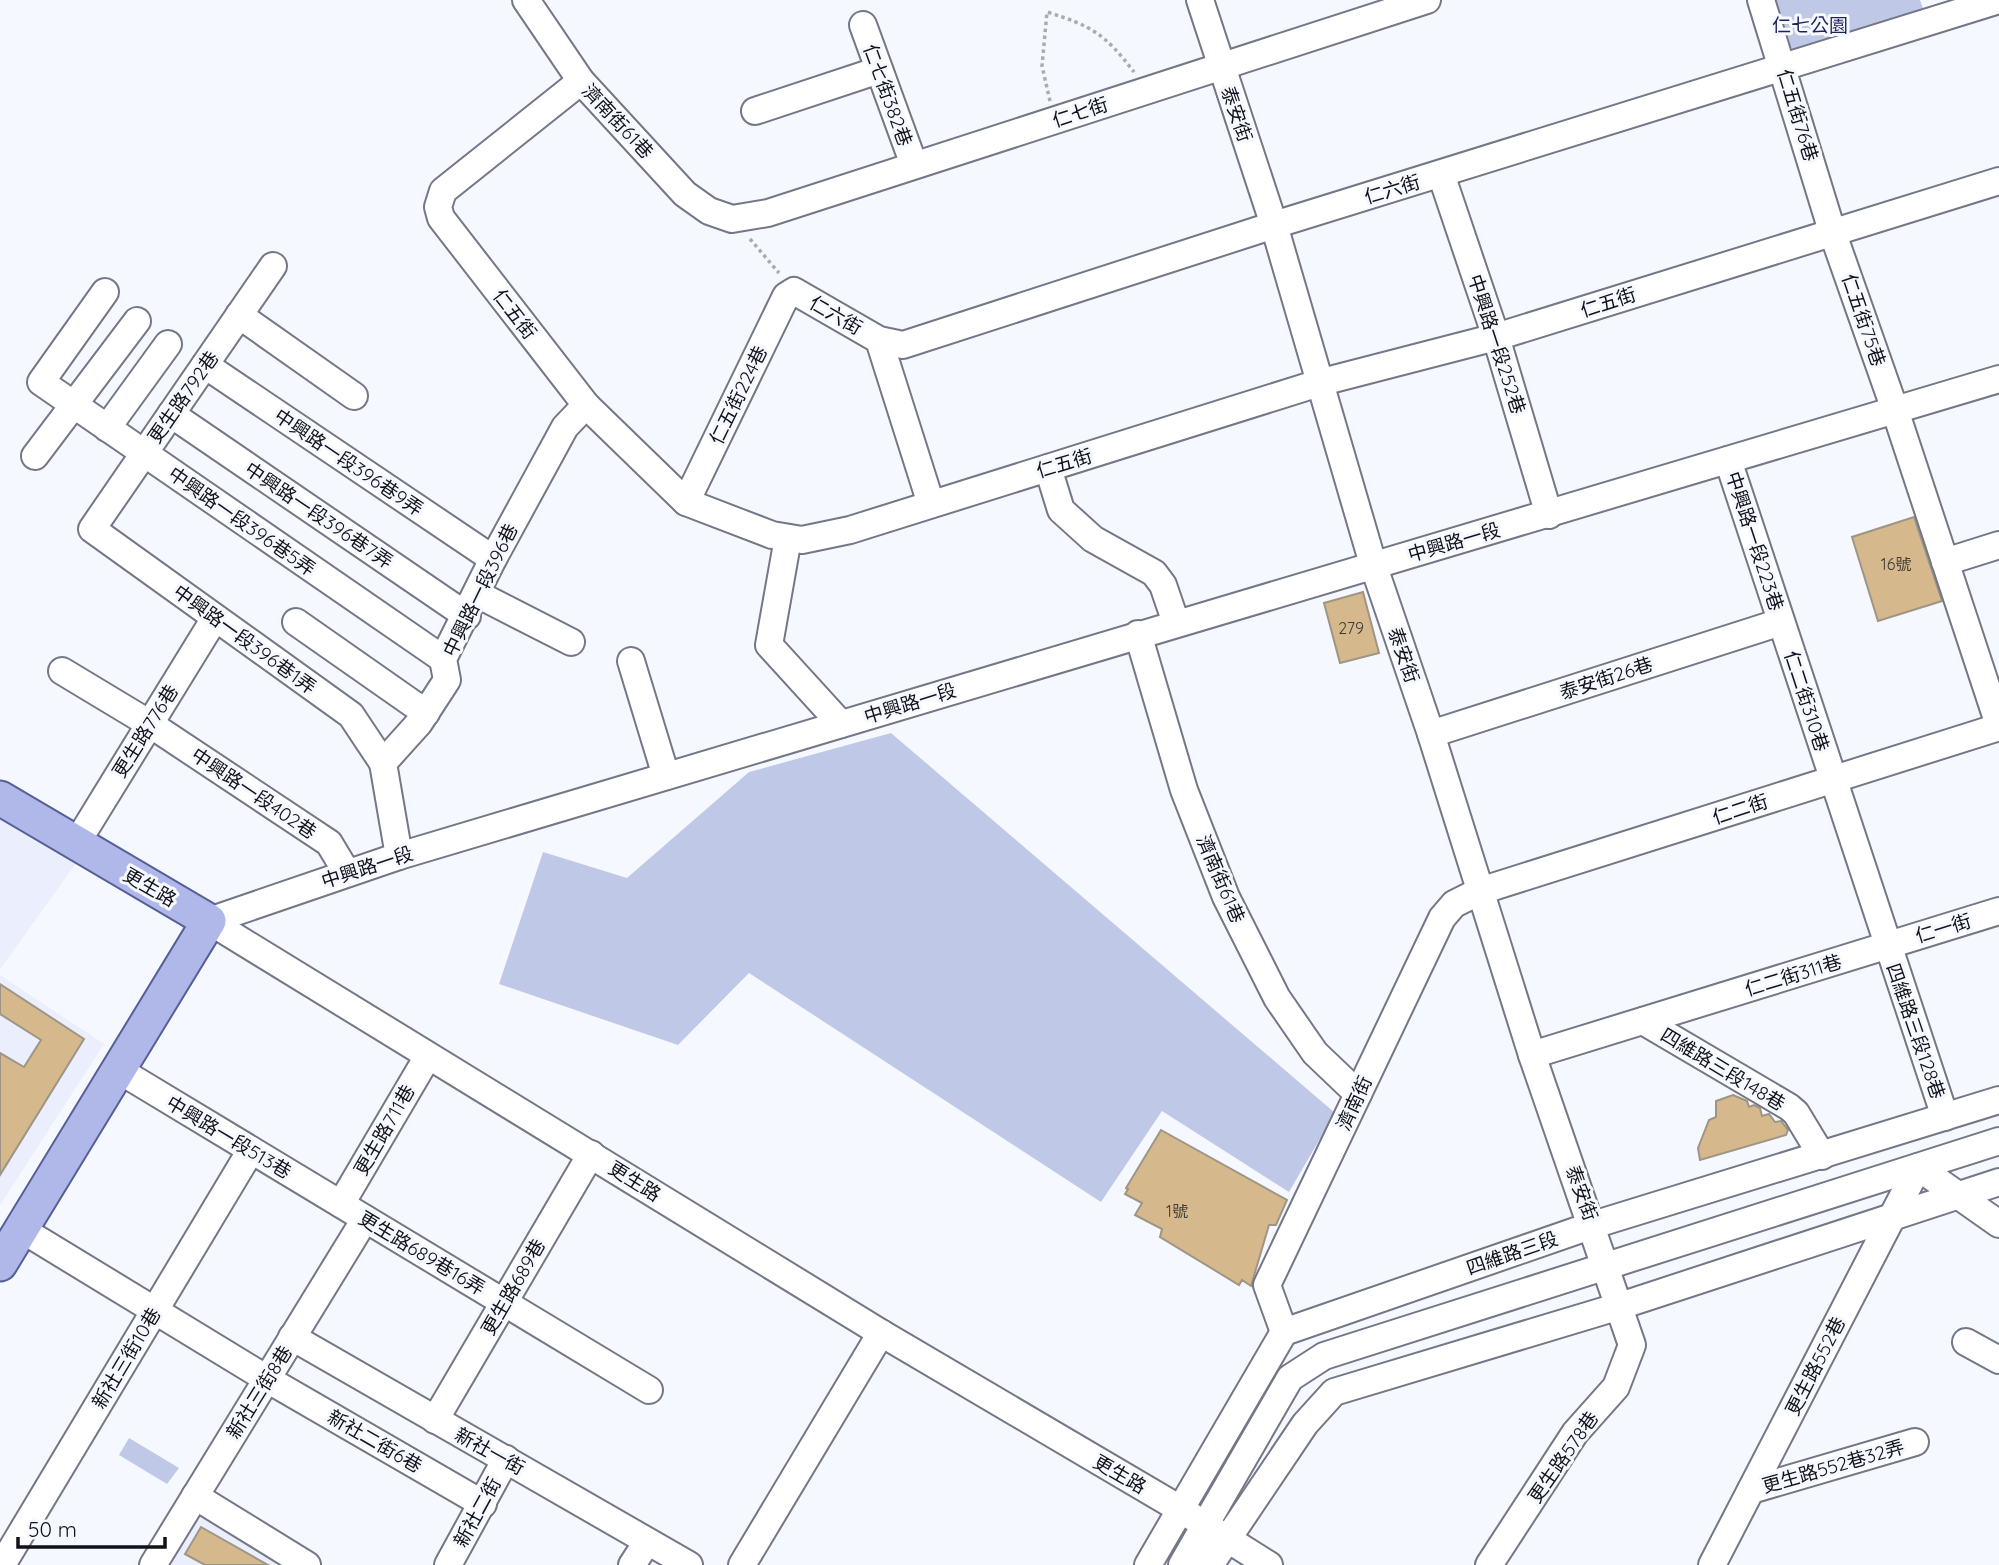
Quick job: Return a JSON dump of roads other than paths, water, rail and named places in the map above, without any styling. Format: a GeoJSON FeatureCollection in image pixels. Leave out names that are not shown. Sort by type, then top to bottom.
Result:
{"type":"FeatureCollection","features":[{"type":"Feature","properties":{"kind":"main road","name":"更生路"},"geometry":{"type":"LineString","coordinates":[[0,797],[209,921]]}},
{"type":"Feature","properties":{"kind":"main road"},"geometry":{"type":"LineString","coordinates":[[0,1264],[209,921]]}},
{"type":"Feature","properties":{"kind":"street","name":"濟南街61巷"},"geometry":{"type":"LineString","coordinates":[[526,0],[581,81],[685,194],[709,211],[732,219]]}},
{"type":"Feature","properties":{"kind":"street","name":"泰安街"},"geometry":{"type":"LineString","coordinates":[[1200,0],[1275,225],[1373,564],[1431,734],[1532,1055],[1620,1306]]}},
{"type":"Feature","properties":{"kind":"street","name":"仁七街"},"geometry":{"type":"LineString","coordinates":[[732,219],[768,213],[1427,0]]}},
{"type":"Feature","properties":{"kind":"street","name":"仁五街76巷"},"geometry":{"type":"LineString","coordinates":[[1761,0],[1832,231]]}},
{"type":"Feature","properties":{"kind":"street","name":"仁六街"},"geometry":{"type":"LineString","coordinates":[[794,290],[879,340],[903,345],[1275,225],[1999,0]]}},
{"type":"Feature","properties":{"kind":"street","name":"仁七街382巷"},"geometry":{"type":"LineString","coordinates":[[863,25],[914,165]]}},
{"type":"Feature","properties":{"kind":"street"},"geometry":{"type":"LineString","coordinates":[[755,111],[879,70]]}},
{"type":"Feature","properties":{"kind":"street","name":"仁五街"},"geometry":{"type":"LineString","coordinates":[[581,81],[443,191],[439,207],[441,218],[586,405],[686,502],[772,535],[802,540],[850,530],[1322,382],[1496,337],[1999,181]]}},
{"type":"Feature","properties":{"kind":"street","name":"中興路一段252巷"},"geometry":{"type":"LineString","coordinates":[[1441,174],[1496,337],[1549,515]]}},
{"type":"Feature","properties":{"kind":"street","name":"仁五街75巷"},"geometry":{"type":"LineString","coordinates":[[1832,231],[1895,410],[1999,726]]}},
{"type":"Feature","properties":{"kind":"street","name":"更生路792巷"},"geometry":{"type":"LineString","coordinates":[[92,529],[273,266]]}},
{"type":"Feature","properties":{"kind":"street","name":"仁五街224巷"},"geometry":{"type":"LineString","coordinates":[[686,502],[786,296],[794,290]]}},
{"type":"Feature","properties":{"kind":"street","name":"中興路一段396巷5弄"},"geometry":{"type":"LineString","coordinates":[[105,292],[41,383],[443,659]]}},
{"type":"Feature","properties":{"kind":"street"},"geometry":{"type":"LineString","coordinates":[[239,315],[354,396]]}},
{"type":"Feature","properties":{"kind":"street"},"geometry":{"type":"LineString","coordinates":[[34,456],[137,321]]}},
{"type":"Feature","properties":{"kind":"street"},"geometry":{"type":"LineString","coordinates":[[879,340],[931,505]]}},
{"type":"Feature","properties":{"kind":"street"},"geometry":{"type":"LineString","coordinates":[[107,428],[168,344]]}},
{"type":"Feature","properties":{"kind":"street","name":"中興路一段396巷9弄"},"geometry":{"type":"LineString","coordinates":[[205,365],[493,559]]}},
{"type":"Feature","properties":{"kind":"street","name":"中興路一段"},"geometry":{"type":"LineString","coordinates":[[209,921],[399,856],[1999,379]]}},
{"type":"Feature","properties":{"kind":"street","name":"中興路一段396巷"},"geometry":{"type":"LineString","coordinates":[[383,763],[426,713],[447,680],[443,659],[493,559],[565,427],[586,405]]}},
{"type":"Feature","properties":{"kind":"street","name":"中興路一段396巷7弄"},"geometry":{"type":"LineString","coordinates":[[171,414],[472,605],[570,642]]}},
{"type":"Feature","properties":{"kind":"street","name":"中興路一段223巷"},"geometry":{"type":"LineString","coordinates":[[1728,460],[1781,622]]}},
{"type":"Feature","properties":{"kind":"street"},"geometry":{"type":"LineString","coordinates":[[1048,468],[1061,510],[1093,540],[1154,573],[1163,585],[1176,623]]}},
{"type":"Feature","properties":{"kind":"street","name":"中興路一段396巷1弄"},"geometry":{"type":"LineString","coordinates":[[92,529],[351,715],[383,763]]}},
{"type":"Feature","properties":{"kind":"street"},"geometry":{"type":"LineString","coordinates":[[788,537],[769,645],[841,724]]}},
{"type":"Feature","properties":{"kind":"street"},"geometry":{"type":"LineString","coordinates":[[1945,562],[1999,545]]}},
{"type":"Feature","properties":{"kind":"street","name":"更生路776巷"},"geometry":{"type":"LineString","coordinates":[[76,844],[215,618]]}},
{"type":"Feature","properties":{"kind":"street"},"geometry":{"type":"LineString","coordinates":[[296,622],[426,713]]}},
{"type":"Feature","properties":{"kind":"street","name":"泰安街26巷"},"geometry":{"type":"LineString","coordinates":[[1431,734],[1781,622]]}},
{"type":"Feature","properties":{"kind":"street","name":"仁二街310巷"},"geometry":{"type":"LineString","coordinates":[[1781,622],[1833,780]]}},
{"type":"Feature","properties":{"kind":"street","name":"濟南街61巷"},"geometry":{"type":"LineString","coordinates":[[1138,634],[1184,790],[1226,897],[1278,998],[1315,1053],[1358,1094]]}},
{"type":"Feature","properties":{"kind":"street"},"geometry":{"type":"LineString","coordinates":[[631,661],[666,776]]}},
{"type":"Feature","properties":{"kind":"street","name":"中興路一段402巷"},"geometry":{"type":"LineString","coordinates":[[61,671],[150,724],[329,842],[347,873]]}},
{"type":"Feature","properties":{"kind":"street","name":"仁二街"},"geometry":{"type":"LineString","coordinates":[[1480,891],[1999,726]]}},
{"type":"Feature","properties":{"kind":"street"},"geometry":{"type":"LineString","coordinates":[[383,763],[399,856]]}},
{"type":"Feature","properties":{"kind":"street"},"geometry":{"type":"LineString","coordinates":[[1833,780],[1887,946]]}},
{"type":"Feature","properties":{"kind":"street","name":"濟南街"},"geometry":{"type":"LineString","coordinates":[[1284,1332],[1267,1285],[1442,918],[1454,904],[1480,891]]}},
{"type":"Feature","properties":{"kind":"street","name":"仁一街"},"geometry":{"type":"LineString","coordinates":[[1887,946],[1999,911]]}},
{"type":"Feature","properties":{"kind":"street","name":"更生路"},"geometry":{"type":"LineString","coordinates":[[209,921],[881,1333],[1180,1509],[1269,1565]]}},
{"type":"Feature","properties":{"kind":"street","name":"仁二街311巷"},"geometry":{"type":"LineString","coordinates":[[1532,1055],[1887,946]]}},
{"type":"Feature","properties":{"kind":"street","name":"四維路三段128巷"},"geometry":{"type":"LineString","coordinates":[[1887,946],[1945,1116]]}},
{"type":"Feature","properties":{"kind":"street","name":"四維路三段148巷"},"geometry":{"type":"LineString","coordinates":[[1643,1021],[1796,1113],[1822,1156]]}},
{"type":"Feature","properties":{"kind":"street","name":"更生路711巷"},"geometry":{"type":"LineString","coordinates":[[341,1205],[428,1056]]}},
{"type":"Feature","properties":{"kind":"street","name":"中興路一段513巷"},"geometry":{"type":"LineString","coordinates":[[117,1069],[341,1205]]}},
{"type":"Feature","properties":{"kind":"street","name":"四維路三段"},"geometry":{"type":"LineString","coordinates":[[1284,1332],[1593,1225],[1999,1100]]}},
{"type":"Feature","properties":{"kind":"street","name":"四維路三段"},"geometry":{"type":"LineString","coordinates":[[1210,1565],[1216,1532],[1290,1378],[1324,1356],[1605,1264],[1999,1141]]}},
{"type":"Feature","properties":{"kind":"street","name":"新社三街10巷"},"geometry":{"type":"LineString","coordinates":[[2,1565],[251,1150]]}},
{"type":"Feature","properties":{"kind":"street","name":"更生路689巷"},"geometry":{"type":"LineString","coordinates":[[435,1420],[591,1154]]}},
{"type":"Feature","properties":{"kind":"street"},"geometry":{"type":"LineString","coordinates":[[1918,1167],[1999,1224]]}},
{"type":"Feature","properties":{"kind":"street","name":"更生路552巷"},"geometry":{"type":"LineString","coordinates":[[1712,1565],[1918,1167]]}},
{"type":"Feature","properties":{"kind":"street","name":"四維路三段"},"geometry":{"type":"LineString","coordinates":[[1182,1565],[1216,1532],[1334,1392],[1620,1306],[1999,1182]]}},
{"type":"Feature","properties":{"kind":"street","name":"更生路689巷16弄"},"geometry":{"type":"LineString","coordinates":[[341,1205],[649,1390]]}},
{"type":"Feature","properties":{"kind":"street","name":"新社三街8巷"},"geometry":{"type":"LineString","coordinates":[[153,1565],[365,1219]]}},
{"type":"Feature","properties":{"kind":"street","name":"新社二街6巷"},"geometry":{"type":"LineString","coordinates":[[21,1229],[267,1379],[483,1504]]}},
{"type":"Feature","properties":{"kind":"street","name":"更生路578巷"},"geometry":{"type":"LineString","coordinates":[[1489,1565],[1575,1433],[1616,1387],[1632,1345],[1620,1306]]}},
{"type":"Feature","properties":{"kind":"street"},"geometry":{"type":"LineString","coordinates":[[1148,1565],[1284,1332]]}},
{"type":"Feature","properties":{"kind":"street"},"geometry":{"type":"LineString","coordinates":[[742,1565],[881,1333]]}},
{"type":"Feature","properties":{"kind":"street","name":"新社一街"},"geometry":{"type":"LineString","coordinates":[[292,1337],[689,1565]]}},
{"type":"Feature","properties":{"kind":"street"},"geometry":{"type":"LineString","coordinates":[[1966,1342],[1999,1360]]}},
{"type":"Feature","properties":{"kind":"street","name":"更生路552巷32弄"},"geometry":{"type":"LineString","coordinates":[[1751,1490],[1915,1442]]}},
{"type":"Feature","properties":{"kind":"street","name":"新社二街"},"geometry":{"type":"LineString","coordinates":[[448,1565],[506,1459]]}},
{"type":"Feature","properties":{"kind":"street"},"geometry":{"type":"LineString","coordinates":[[195,1496],[307,1565]]}},
{"type":"Feature","properties":{"kind":"street"},"geometry":{"type":"LineString","coordinates":[[632,1565],[647,1542]]}},
{"type":"Feature","properties":{"kind":"park label","name":"仁七公園"},"geometry":{"type":"Point","coordinates":[1810,25]}}]}
